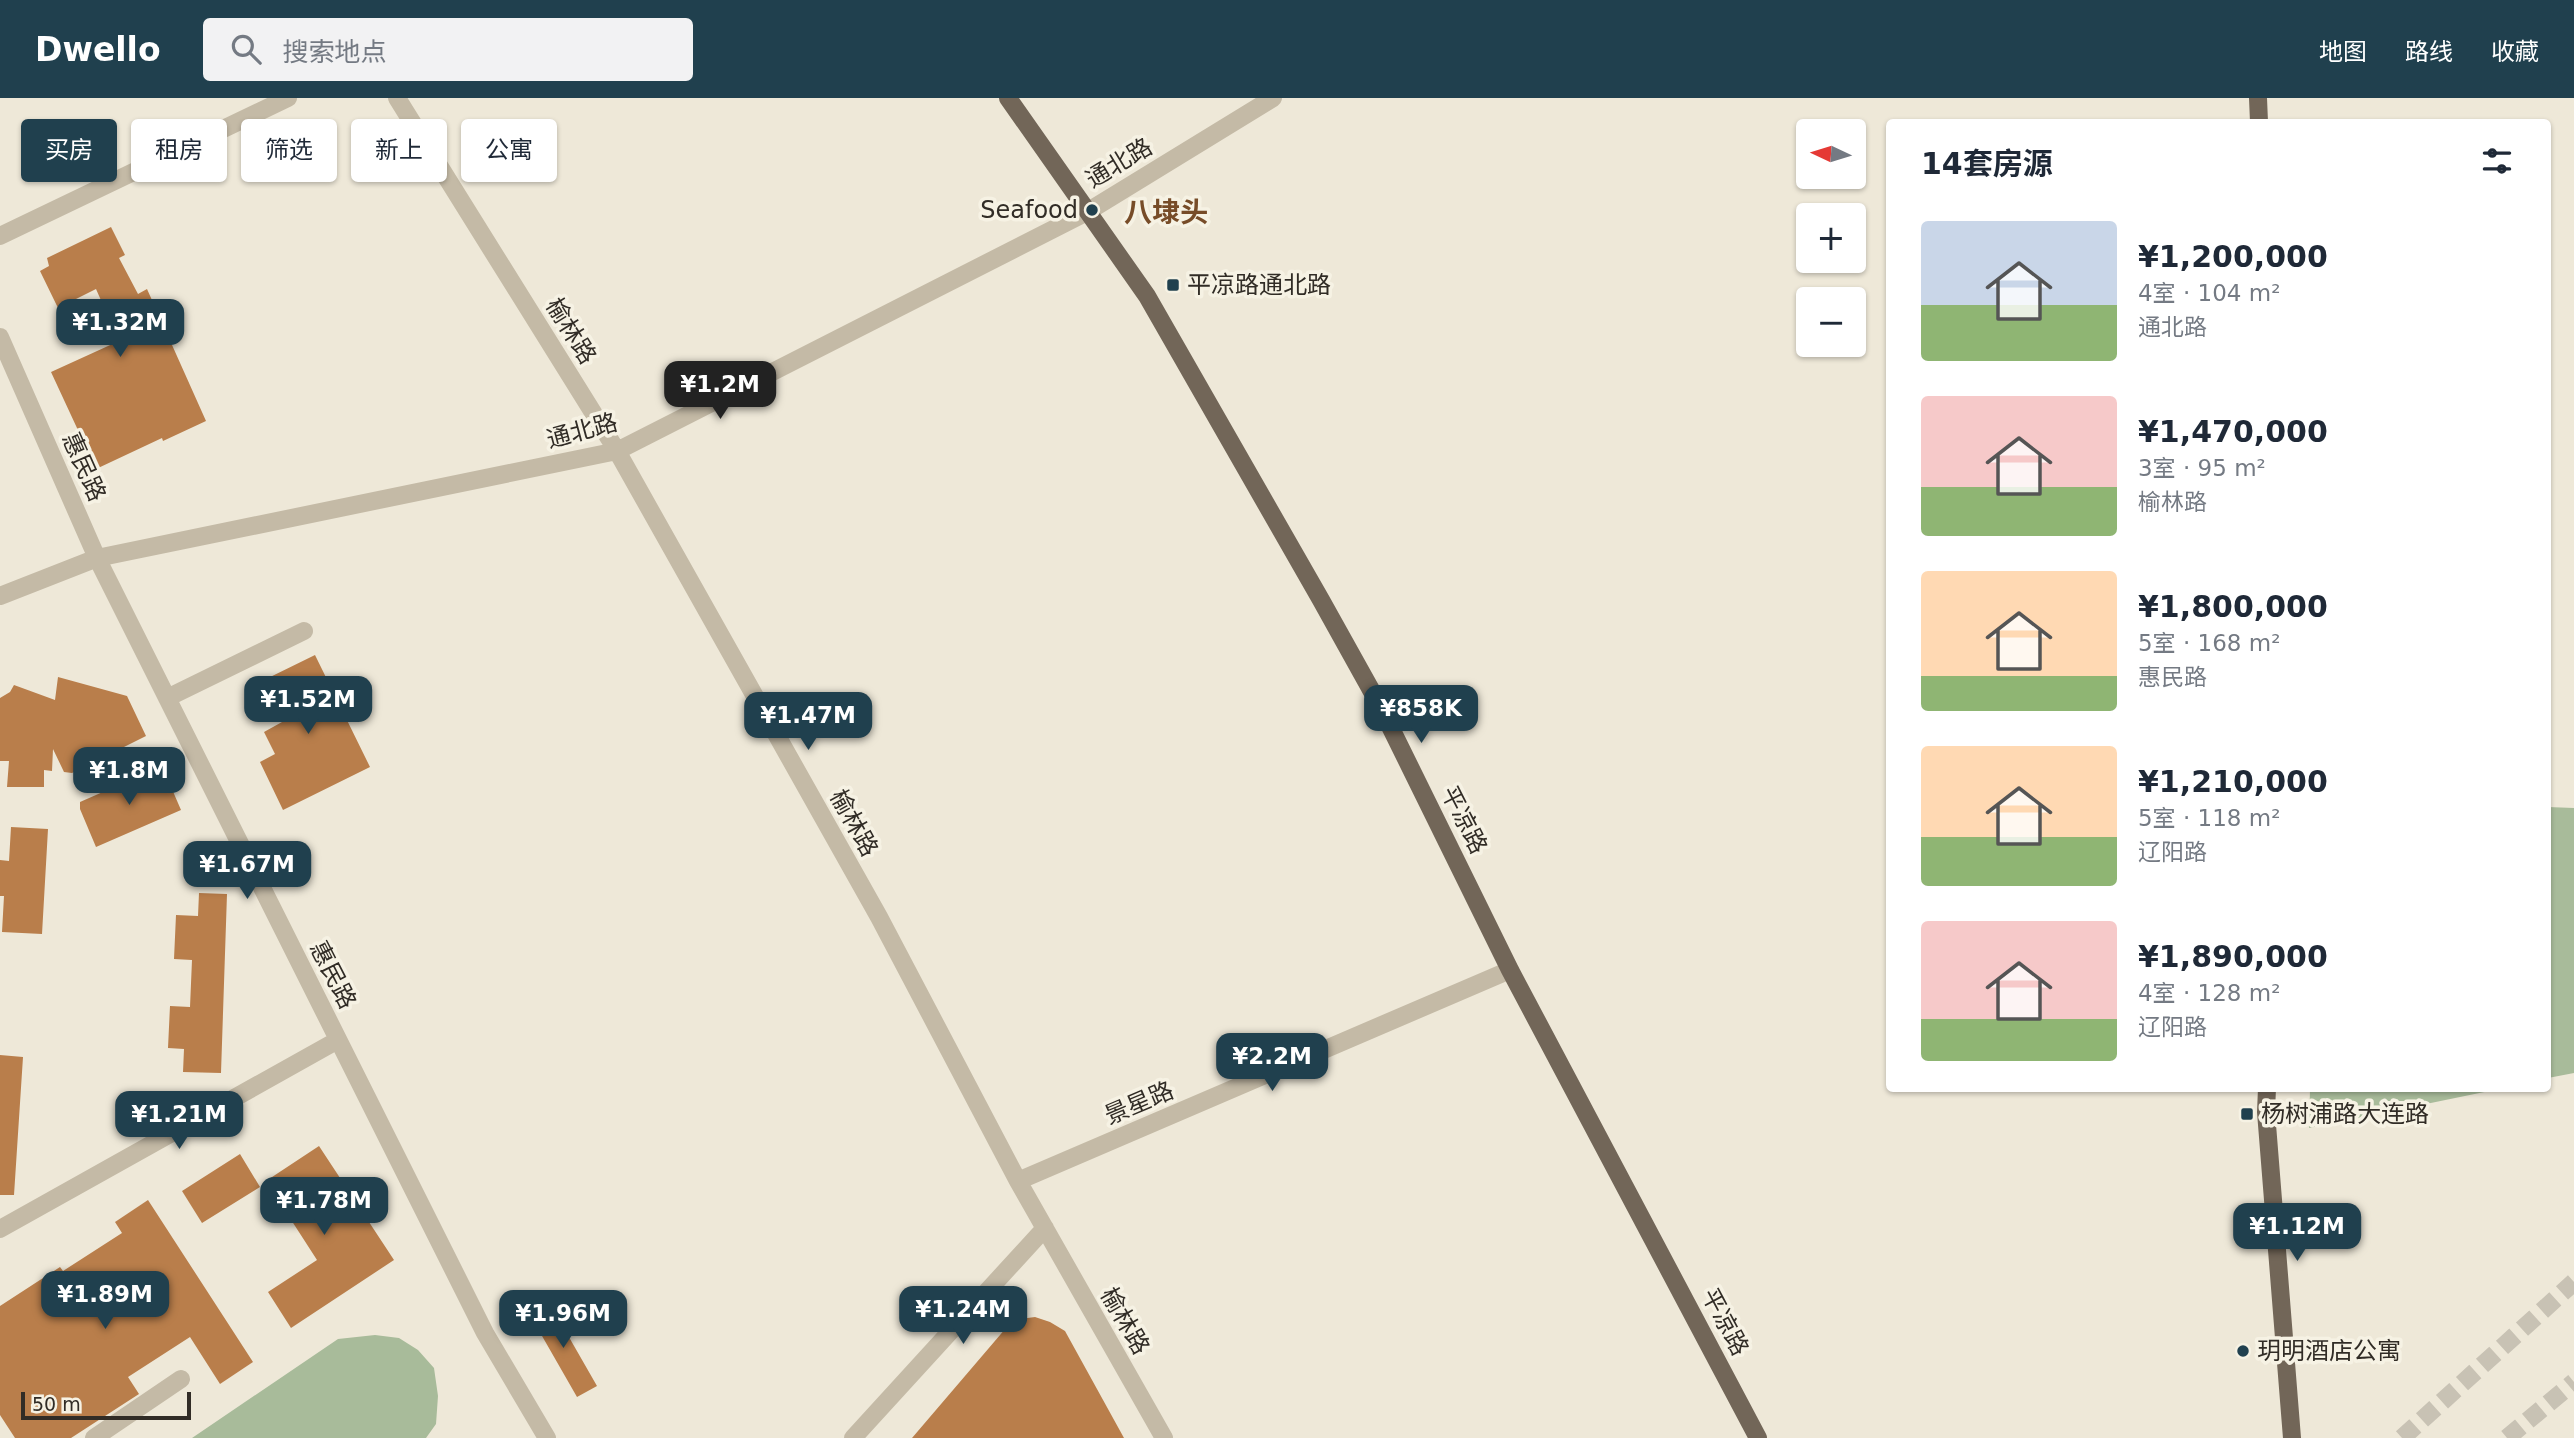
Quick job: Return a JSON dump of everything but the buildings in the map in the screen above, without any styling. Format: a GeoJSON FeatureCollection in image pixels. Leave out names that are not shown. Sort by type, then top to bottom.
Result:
{"type":"FeatureCollection","features":[{"type":"Feature","properties":{"kind":"main road","name":"平凉路"},"geometry":{"type":"LineString","coordinates":[[1008,98],[1147,296],[1321,600],[1380,706],[1510,970],[1758,1438]]}},
{"type":"Feature","properties":{"kind":"main road"},"geometry":{"type":"LineString","coordinates":[[2258,98],[2259,119]]}},
{"type":"Feature","properties":{"kind":"main road"},"geometry":{"type":"LineString","coordinates":[[2267,1092],[2266,1112],[2292,1438]]}},
{"type":"Feature","properties":{"kind":"street"},"geometry":{"type":"LineString","coordinates":[[0,236],[288,98]]}},
{"type":"Feature","properties":{"kind":"street","name":"榆林路"},"geometry":{"type":"LineString","coordinates":[[397,98],[617,451],[879,916],[1018,1181],[1164,1438]]}},
{"type":"Feature","properties":{"kind":"street","name":"通北路"},"geometry":{"type":"LineString","coordinates":[[0,596],[97,558],[617,451],[1087,212],[1273,98]]}},
{"type":"Feature","properties":{"kind":"street","name":"惠民路"},"geometry":{"type":"LineString","coordinates":[[0,337],[97,558],[485,1333],[547,1438]]}},
{"type":"Feature","properties":{"kind":"street"},"geometry":{"type":"LineString","coordinates":[[167,698],[304,631]]}},
{"type":"Feature","properties":{"kind":"street","name":"景星路"},"geometry":{"type":"LineString","coordinates":[[1018,1181],[1510,970]]}},
{"type":"Feature","properties":{"kind":"street"},"geometry":{"type":"LineString","coordinates":[[0,1229],[338,1040]]}},
{"type":"Feature","properties":{"kind":"street"},"geometry":{"type":"LineString","coordinates":[[853,1438],[1045,1227]]}},
{"type":"Feature","properties":{"kind":"street"},"geometry":{"type":"LineString","coordinates":[[94,1438],[181,1379]]}},
{"type":"Feature","properties":{"kind":"green space"},"geometry":{"type":"Polygon","coordinates":[[[2551,807],[2574,808],[2574,1073],[2551,1077],[2551,807]]]}},
{"type":"Feature","properties":{"kind":"green space"},"geometry":{"type":"Polygon","coordinates":[[[2310,1092],[2484,1092],[2309,1128],[2310,1092]]]}},
{"type":"Feature","properties":{"kind":"green space"},"geometry":{"type":"Polygon","coordinates":[[[375,1335],[399,1338],[418,1350],[434,1368],[438,1396],[436,1424],[426,1438],[192,1438],[338,1339],[375,1335]]]}},
{"type":"Feature","properties":{"kind":"tunnel"},"geometry":{"type":"LineString","coordinates":[[2402,1438],[2574,1282]]}},
{"type":"Feature","properties":{"kind":"tunnel"},"geometry":{"type":"LineString","coordinates":[[2507,1438],[2574,1382]]}},
{"type":"Feature","properties":{"kind":"place","name":"Seafood"},"geometry":{"type":"Point","coordinates":[1092,210]}},
{"type":"Feature","properties":{"kind":"place","name":"平凉路通北路"},"geometry":{"type":"Point","coordinates":[1173,285]}},
{"type":"Feature","properties":{"kind":"place","name":"杨树浦路大连路"},"geometry":{"type":"Point","coordinates":[2247,1114]}},
{"type":"Feature","properties":{"kind":"place","name":"玥明酒店公寓"},"geometry":{"type":"Point","coordinates":[2243,1351]}},
{"type":"Feature","properties":{"kind":"district","name":"八埭头"},"geometry":{"type":"Point","coordinates":[1166,212]}}]}
